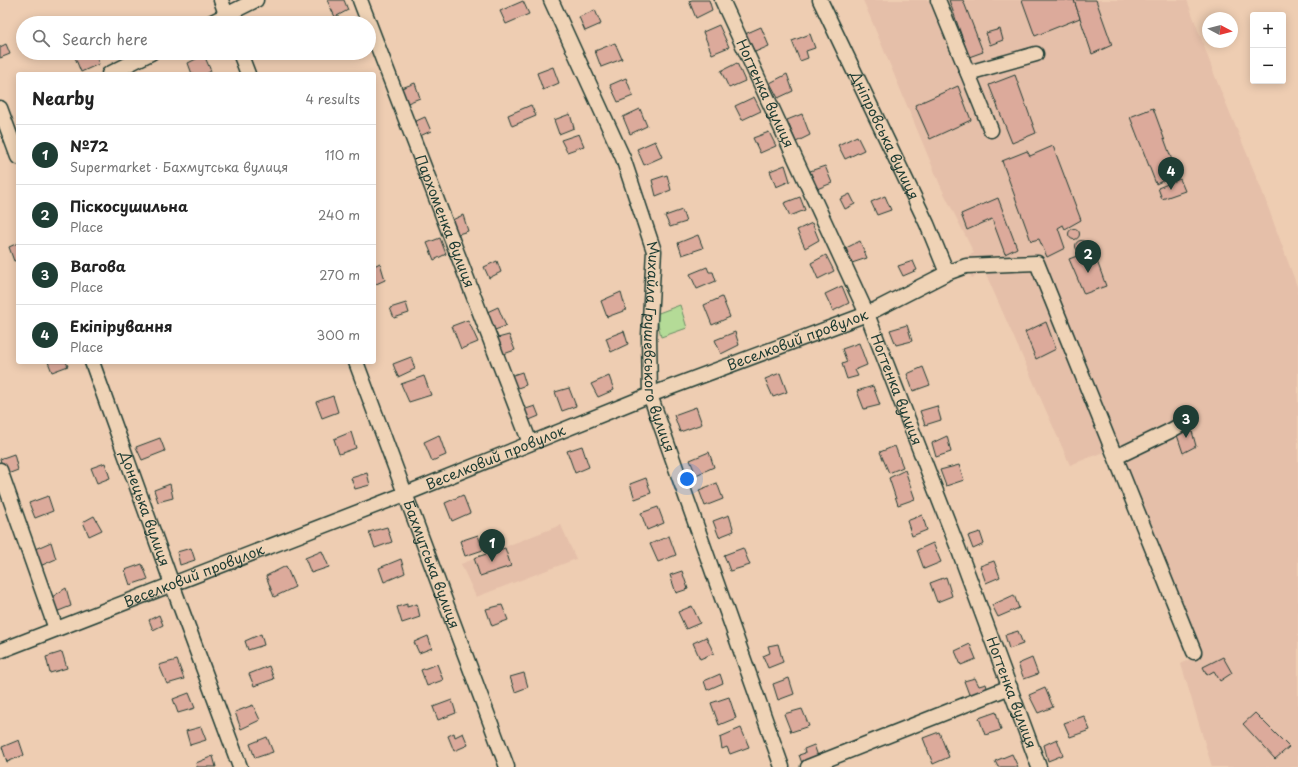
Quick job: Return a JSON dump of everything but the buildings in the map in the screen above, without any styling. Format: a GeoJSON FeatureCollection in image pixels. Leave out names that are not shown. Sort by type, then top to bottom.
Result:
{"type":"FeatureCollection","features":[{"type":"Feature","properties":{"kind":"street"},"geometry":{"type":"LineString","coordinates":[[220,0],[226,16]]}},
{"type":"Feature","properties":{"kind":"street"},"geometry":{"type":"LineString","coordinates":[[232,16],[256,0]]}},
{"type":"Feature","properties":{"kind":"street","name":"Пархоменка вулиця"},"geometry":{"type":"LineString","coordinates":[[360,0],[366,16]]}},
{"type":"Feature","properties":{"kind":"street","name":"Михайла Грушевського вулиця"},"geometry":{"type":"LineString","coordinates":[[551,0],[623,158],[654,251],[649,336],[650,395],[782,767]]}},
{"type":"Feature","properties":{"kind":"street","name":"Ногтенка вулиця"},"geometry":{"type":"LineString","coordinates":[[722,0],[867,314],[1010,687],[1039,767]]}},
{"type":"Feature","properties":{"kind":"street","name":"Дніпровська вулиця"},"geometry":{"type":"LineString","coordinates":[[820,0],[927,224],[947,273]]}},
{"type":"Feature","properties":{"kind":"street"},"geometry":{"type":"LineString","coordinates":[[938,0],[992,130]]}},
{"type":"Feature","properties":{"kind":"street","name":"Пархоменка вулиця"},"geometry":{"type":"LineString","coordinates":[[376,42],[530,443]]}},
{"type":"Feature","properties":{"kind":"street"},"geometry":{"type":"LineString","coordinates":[[968,73],[1036,54]]}},
{"type":"Feature","properties":{"kind":"street"},"geometry":{"type":"LineString","coordinates":[[113,72],[137,60]]}},
{"type":"Feature","properties":{"kind":"street"},"geometry":{"type":"LineString","coordinates":[[243,60],[247,72]]}},
{"type":"Feature","properties":{"kind":"street"},"geometry":{"type":"LineString","coordinates":[[0,108],[8,125],[16,151]]}},
{"type":"Feature","properties":{"kind":"street","name":"Веселковий провулок"},"geometry":{"type":"LineString","coordinates":[[0,651],[405,494],[650,395],[867,314],[947,273],[966,266],[1037,263],[1116,457]]}},
{"type":"Feature","properties":{"kind":"street","name":"Донецька вулиця"},"geometry":{"type":"LineString","coordinates":[[93,364],[240,767]]}},
{"type":"Feature","properties":{"kind":"street","name":"Бахмутська вулиця"},"geometry":{"type":"LineString","coordinates":[[357,364],[507,767]]}},
{"type":"Feature","properties":{"kind":"street"},"geometry":{"type":"LineString","coordinates":[[1191,418],[1170,431],[1116,457],[1194,652]]}},
{"type":"Feature","properties":{"kind":"street"},"geometry":{"type":"LineString","coordinates":[[0,470],[56,629]]}},
{"type":"Feature","properties":{"kind":"street"},"geometry":{"type":"LineString","coordinates":[[808,767],[1010,687]]}},
{"type":"Feature","properties":{"kind":"shaded area"},"geometry":{"type":"Polygon","coordinates":[[[863,0],[1187,0],[1202,41],[1202,48],[1205,48],[1261,188],[1298,289],[1298,767],[1212,767],[1181,664],[1190,659],[1106,451],[1070,465],[985,272],[972,278],[961,259],[974,253],[941,187],[863,0]]]}},
{"type":"Feature","properties":{"kind":"shaded area"},"geometry":{"type":"Polygon","coordinates":[[[561,525],[576,559],[476,597],[461,564],[561,525]]]}},
{"type":"Feature","properties":{"kind":"green space"},"geometry":{"type":"Polygon","coordinates":[[[680,305],[687,328],[661,337],[656,314],[680,305]]]}},
{"type":"Feature","properties":{"kind":"place","name":"Екіпірування"},"geometry":{"type":"Point","coordinates":[1171,190]}},
{"type":"Feature","properties":{"kind":"place","name":"Піскосушильна"},"geometry":{"type":"Point","coordinates":[1088,273]}},
{"type":"Feature","properties":{"kind":"place","name":"Вагова"},"geometry":{"type":"Point","coordinates":[1186,438]}},
{"type":"Feature","properties":{"kind":"place","name":"№72"},"geometry":{"type":"Point","coordinates":[492,562]}}]}
